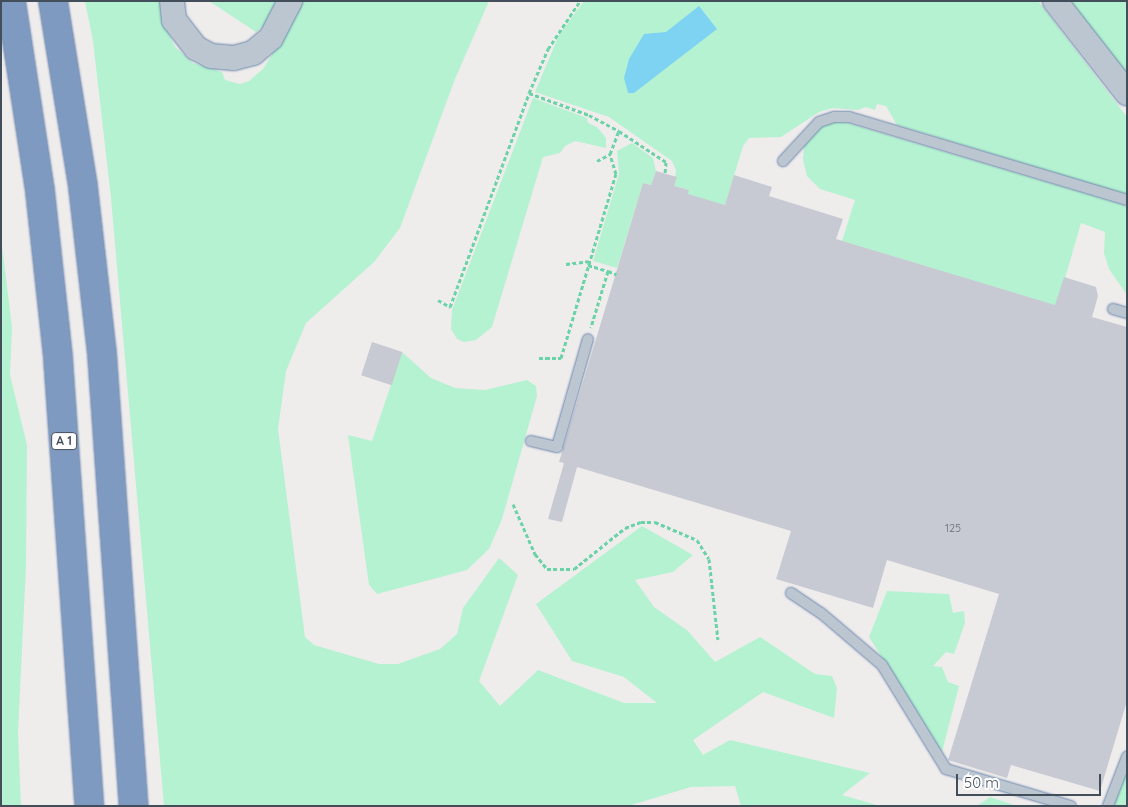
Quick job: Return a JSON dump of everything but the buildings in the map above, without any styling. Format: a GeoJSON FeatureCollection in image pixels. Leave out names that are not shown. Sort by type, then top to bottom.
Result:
{"type":"FeatureCollection","features":[{"type":"Feature","properties":{"kind":"highway","name":"A 1"},"geometry":{"type":"LineString","coordinates":[[11,1],[39,182],[58,358],[89,806]]}},
{"type":"Feature","properties":{"kind":"highway"},"geometry":{"type":"LineString","coordinates":[[53,1],[66,70],[83,187],[102,354],[134,806]]}},
{"type":"Feature","properties":{"kind":"street"},"geometry":{"type":"LineString","coordinates":[[172,1],[174,20],[196,48],[212,56],[234,58],[253,53],[271,38],[290,1]]}},
{"type":"Feature","properties":{"kind":"street"},"geometry":{"type":"LineString","coordinates":[[1055,1],[1127,93]]}},
{"type":"Feature","properties":{"kind":"lane"},"geometry":{"type":"LineString","coordinates":[[783,161],[819,122],[842,116],[1127,200]]}},
{"type":"Feature","properties":{"kind":"lane"},"geometry":{"type":"LineString","coordinates":[[1113,309],[1127,313]]}},
{"type":"Feature","properties":{"kind":"lane"},"geometry":{"type":"LineString","coordinates":[[531,441],[557,447],[588,339]]}},
{"type":"Feature","properties":{"kind":"lane"},"geometry":{"type":"LineString","coordinates":[[791,593],[821,613],[882,665],[946,769],[1071,806]]}},
{"type":"Feature","properties":{"kind":"lane"},"geometry":{"type":"LineString","coordinates":[[1108,806],[1127,757]]}},
{"type":"Feature","properties":{"kind":"path"},"geometry":{"type":"LineString","coordinates":[[438,300],[450,307],[529,93],[548,49],[580,1]]}},
{"type":"Feature","properties":{"kind":"path"},"geometry":{"type":"LineString","coordinates":[[529,93],[589,115],[619,131],[666,162],[665,174]]}},
{"type":"Feature","properties":{"kind":"path"},"geometry":{"type":"LineString","coordinates":[[539,358],[561,358],[616,174],[610,154],[619,131]]}},
{"type":"Feature","properties":{"kind":"path"},"geometry":{"type":"LineString","coordinates":[[597,161],[610,154]]}},
{"type":"Feature","properties":{"kind":"path"},"geometry":{"type":"LineString","coordinates":[[566,264],[588,263],[616,274]]}},
{"type":"Feature","properties":{"kind":"path"},"geometry":{"type":"LineString","coordinates":[[591,328],[608,271]]}},
{"type":"Feature","properties":{"kind":"path"},"geometry":{"type":"LineString","coordinates":[[512,504],[535,554],[548,569],[574,569],[625,528],[641,522],[655,522],[697,540],[709,559],[718,640]]}},
{"type":"Feature","properties":{"kind":"green space"},"geometry":{"type":"Polygon","coordinates":[[[85,1],[162,1],[163,21],[175,47],[193,63],[222,72],[225,80],[240,84],[249,81],[263,69],[291,24],[300,1],[489,1],[455,79],[400,228],[374,262],[306,323],[286,371],[278,429],[305,637],[314,645],[379,664],[398,664],[440,649],[457,634],[463,608],[499,558],[518,575],[479,681],[500,706],[538,670],[624,703],[657,703],[624,677],[572,661],[536,604],[642,526],[693,555],[673,572],[635,580],[654,607],[688,631],[715,662],[760,637],[815,674],[832,676],[837,688],[834,718],[763,692],[693,740],[703,755],[730,740],[870,773],[842,795],[880,806],[741,806],[735,786],[691,787],[628,806],[164,806],[111,198],[93,41],[85,1]]]}},
{"type":"Feature","properties":{"kind":"green space"},"geometry":{"type":"Polygon","coordinates":[[[209,1],[278,1],[270,21],[256,32],[209,1]]]}},
{"type":"Feature","properties":{"kind":"green space"},"geometry":{"type":"Polygon","coordinates":[[[584,1],[1038,1],[1127,117],[1127,195],[897,125],[886,106],[877,104],[875,110],[866,107],[858,110],[833,108],[819,112],[781,137],[749,138],[743,146],[725,205],[687,195],[689,190],[674,186],[676,170],[672,161],[609,117],[535,92],[559,35],[584,1]]]}},
{"type":"Feature","properties":{"kind":"green space"},"geometry":{"type":"Polygon","coordinates":[[[1067,1],[1127,1],[1127,76],[1067,1]]]}},
{"type":"Feature","properties":{"kind":"green space"},"geometry":{"type":"Polygon","coordinates":[[[533,98],[587,118],[588,123],[597,127],[606,138],[606,148],[575,141],[565,146],[560,153],[543,157],[492,327],[476,340],[464,342],[457,339],[451,329],[452,310],[533,98]]]}},
{"type":"Feature","properties":{"kind":"green space"},"geometry":{"type":"Polygon","coordinates":[[[840,121],[1124,205],[1127,207],[1127,295],[1109,269],[1104,253],[1105,232],[1081,223],[1057,306],[842,241],[855,200],[820,189],[807,176],[803,160],[804,146],[811,133],[829,122],[840,121]]]}},
{"type":"Feature","properties":{"kind":"green space"},"geometry":{"type":"Polygon","coordinates":[[[632,143],[653,158],[656,171],[651,185],[643,183],[617,268],[593,261],[619,174],[617,151],[632,143]]]}},
{"type":"Feature","properties":{"kind":"green space"},"geometry":{"type":"Polygon","coordinates":[[[1,238],[12,327],[10,375],[27,445],[26,566],[18,732],[21,806],[1,806],[1,238]]]}},
{"type":"Feature","properties":{"kind":"green space"},"geometry":{"type":"Polygon","coordinates":[[[402,352],[431,378],[455,388],[485,390],[527,380],[536,386],[537,396],[502,519],[489,549],[467,570],[377,594],[369,585],[348,435],[372,441],[402,352]]]}},
{"type":"Feature","properties":{"kind":"green space"},"geometry":{"type":"Polygon","coordinates":[[[887,591],[949,594],[953,613],[964,611],[965,623],[954,654],[946,652],[933,666],[942,667],[948,682],[959,686],[942,752],[869,637],[887,591]]]}},
{"type":"Feature","properties":{"kind":"green space"},"geometry":{"type":"Polygon","coordinates":[[[1127,766],[1127,806],[1112,806],[1127,766]]]}},
{"type":"Feature","properties":{"kind":"green space"},"geometry":{"type":"Polygon","coordinates":[[[990,797],[1017,806],[977,806],[990,797]]]}},
{"type":"Feature","properties":{"kind":"water"},"geometry":{"type":"Polygon","coordinates":[[[699,6],[717,29],[634,93],[628,93],[624,78],[629,59],[644,34],[666,32],[699,6]]]}}]}
